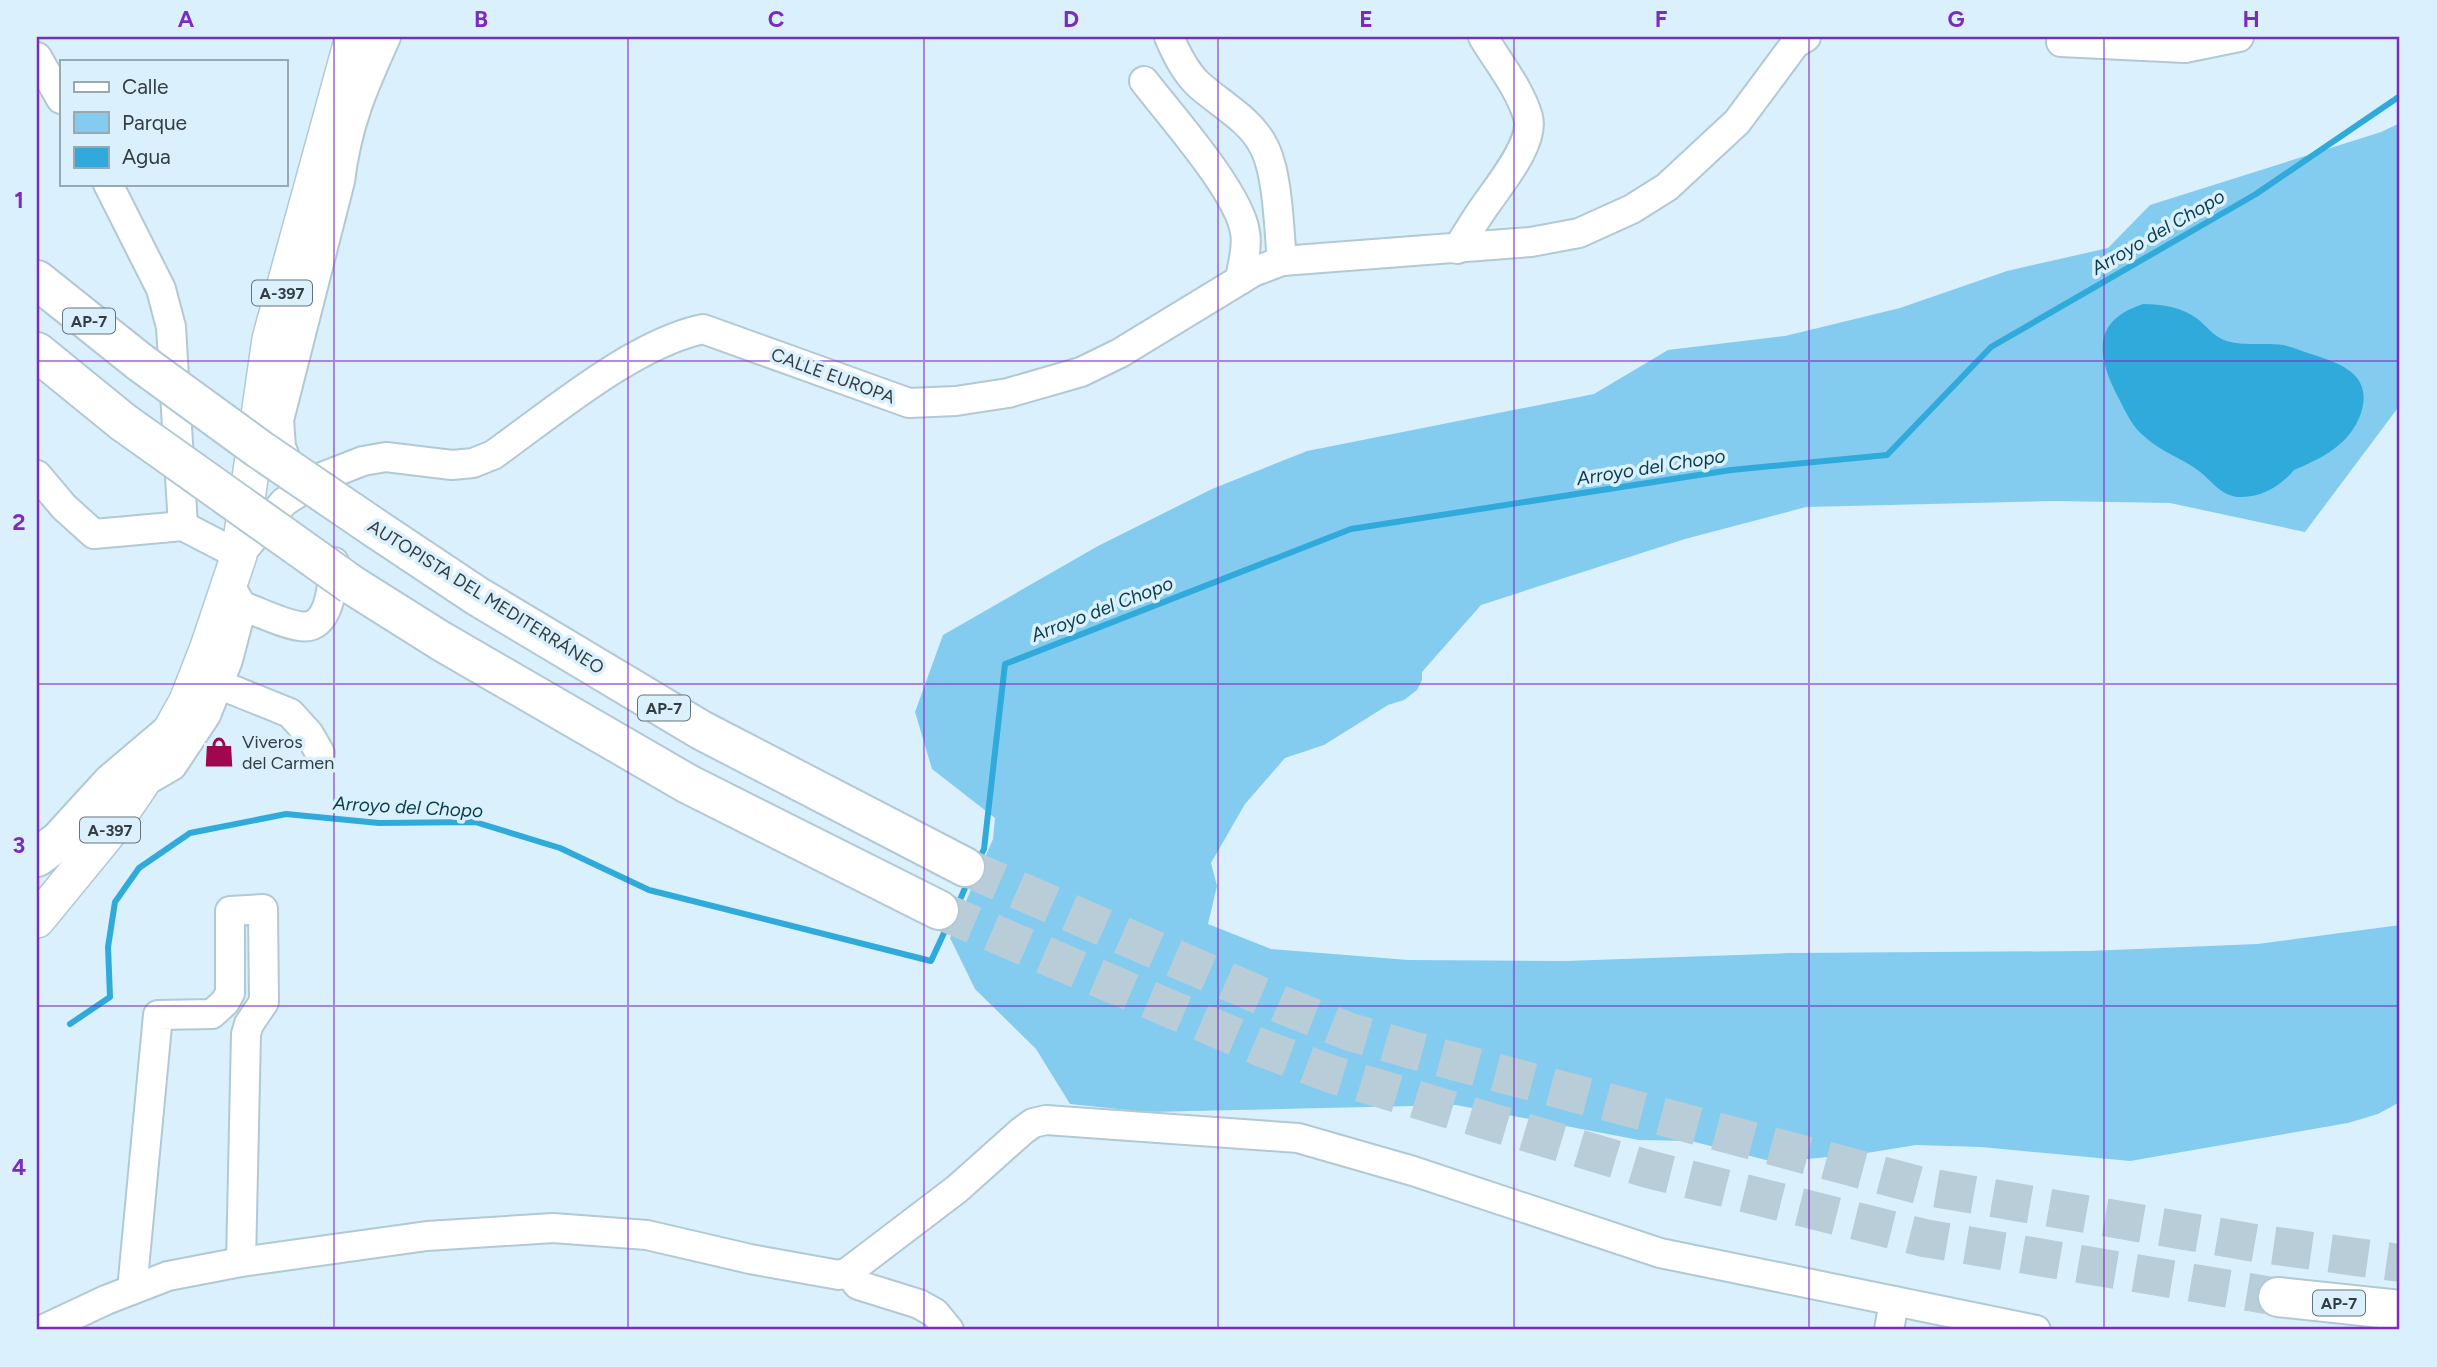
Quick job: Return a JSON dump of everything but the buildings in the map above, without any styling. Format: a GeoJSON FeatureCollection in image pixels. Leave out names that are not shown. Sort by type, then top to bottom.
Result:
{"type":"FeatureCollection","features":[{"type":"Feature","properties":{"kind":"highway","name":"AUTOPISTA DEL MEDITERRÁNEO"},"geometry":{"type":"LineString","coordinates":[[37,279],[141,363],[259,449],[477,596],[701,730],[965,867]]}},
{"type":"Feature","properties":{"kind":"highway"},"geometry":{"type":"LineString","coordinates":[[37,352],[113,414],[441,640],[688,784],[939,910]]}},
{"type":"Feature","properties":{"kind":"highway"},"geometry":{"type":"LineString","coordinates":[[37,375],[113,414]]}},
{"type":"Feature","properties":{"kind":"highway"},"geometry":{"type":"LineString","coordinates":[[37,857],[59,841],[112,783],[171,733]]}},
{"type":"Feature","properties":{"kind":"highway","name":"AP-7"},"geometry":{"type":"LineString","coordinates":[[2278,1297],[2400,1310]]}},
{"type":"Feature","properties":{"kind":"main road","name":"A-397"},"geometry":{"type":"LineString","coordinates":[[37,920],[105,837],[141,784],[187,701],[237,581],[270,339],[353,37]]}},
{"type":"Feature","properties":{"kind":"street"},"geometry":{"type":"LineString","coordinates":[[141,784],[172,766],[206,715],[228,660],[237,581],[284,502],[299,492],[281,447],[279,420],[340,181],[344,148],[358,100],[386,37]]}},
{"type":"Feature","properties":{"kind":"street"},"geometry":{"type":"LineString","coordinates":[[1169,37],[1180,61],[1195,81],[1250,127],[1263,144],[1270,160],[1282,261]]}},
{"type":"Feature","properties":{"kind":"street"},"geometry":{"type":"LineString","coordinates":[[1457,249],[1487,203],[1509,176],[1525,142],[1529,120],[1514,87],[1483,37]]}},
{"type":"Feature","properties":{"kind":"street","name":"CALLE EUROPA"},"geometry":{"type":"LineString","coordinates":[[299,492],[322,477],[363,461],[386,457],[452,465],[473,463],[493,455],[636,356],[679,335],[703,330],[909,403],[956,401],[1008,393],[1081,372],[1120,353],[1253,272],[1282,261],[1457,249],[1531,242],[1579,233],[1632,209],[1667,187],[1737,122],[1795,44],[1806,37]]}},
{"type":"Feature","properties":{"kind":"street"},"geometry":{"type":"LineString","coordinates":[[2057,39],[2185,48],[2239,37]]}},
{"type":"Feature","properties":{"kind":"street"},"geometry":{"type":"LineString","coordinates":[[37,57],[60,97]]}},
{"type":"Feature","properties":{"kind":"street"},"geometry":{"type":"LineString","coordinates":[[1144,81],[1220,179],[1238,213],[1245,232],[1240,280]]}},
{"type":"Feature","properties":{"kind":"street"},"geometry":{"type":"LineString","coordinates":[[109,186],[161,289],[171,327],[183,526],[237,581],[299,626],[312,625],[322,616],[343,573]]}},
{"type":"Feature","properties":{"kind":"street"},"geometry":{"type":"LineString","coordinates":[[37,475],[64,507],[94,534],[183,526]]}},
{"type":"Feature","properties":{"kind":"street"},"geometry":{"type":"LineString","coordinates":[[218,684],[290,713],[309,734],[320,753]]}},
{"type":"Feature","properties":{"kind":"street"},"geometry":{"type":"LineString","coordinates":[[132,1290],[158,1015],[212,1014],[220,1008],[230,993],[230,911],[263,909],[264,1002],[248,1024],[246,1034],[241,1262]]}},
{"type":"Feature","properties":{"kind":"street"},"geometry":{"type":"LineString","coordinates":[[42,1330],[169,1276],[241,1262],[427,1236],[552,1228],[648,1235],[839,1275],[848,1272],[957,1189],[1023,1131],[1046,1120],[1298,1138],[1413,1171],[1660,1253],[2036,1330]]}},
{"type":"Feature","properties":{"kind":"street"},"geometry":{"type":"LineString","coordinates":[[848,1272],[858,1285],[919,1304],[935,1313],[949,1330]]}},
{"type":"Feature","properties":{"kind":"street"},"geometry":{"type":"LineString","coordinates":[[1889,1330],[1894,1301]]}},
{"type":"Feature","properties":{"kind":"green space"},"geometry":{"type":"Polygon","coordinates":[[[2400,123],[2400,405],[2305,532],[2170,503],[2055,501],[1806,507],[1685,539],[1481,605],[1422,672],[1422,680],[1417,690],[1324,745],[1285,758],[1245,804],[1211,863],[1217,886],[1208,924],[1271,949],[1408,960],[1566,961],[1791,953],[2088,951],[2257,944],[2400,925],[2400,1102],[2378,1114],[2348,1123],[2130,1161],[1981,1147],[1916,1145],[1860,1154],[1774,1162],[1691,1141],[1639,1140],[1456,1105],[1147,1112],[1070,1104],[1036,1049],[975,989],[950,938],[993,839],[995,818],[932,769],[915,712],[943,635],[1098,546],[1212,489],[1307,451],[1594,394],[1668,350],[1785,336],[1900,308],[2007,271],[2108,248],[2150,205],[2381,132],[2400,123]]]}},
{"type":"Feature","properties":{"kind":"water"},"geometry":{"type":"Polygon","coordinates":[[[2143,304],[2186,312],[2224,340],[2283,345],[2344,367],[2359,380],[2363,389],[2364,400],[2356,424],[2350,434],[2334,449],[2294,470],[2270,490],[2247,497],[2227,494],[2199,471],[2140,433],[2111,382],[2103,354],[2107,330],[2114,320],[2126,311],[2143,304]]]}},
{"type":"Feature","properties":{"kind":"waterway","name":"Arroyo del Chopo"},"geometry":{"type":"LineString","coordinates":[[977,863],[984,849],[1005,664],[1351,529],[1731,470],[1887,455],[1991,347],[2256,194],[2400,96]]}},
{"type":"Feature","properties":{"kind":"waterway","name":"Arroyo del Chopo"},"geometry":{"type":"LineString","coordinates":[[70,1024],[110,997],[108,947],[115,902],[139,868],[190,833],[286,814],[379,823],[475,822],[560,848],[649,890],[931,961],[950,920]]}},
{"type":"Feature","properties":{"kind":"waterway","name":"Arroyo del Chopo"},"geometry":{"type":"LineString","coordinates":[[955,911],[969,879]]}},
{"type":"Feature","properties":{"kind":"tunnel"},"geometry":{"type":"LineString","coordinates":[[965,867],[1282,1005],[1350,1032],[1412,1050],[1922,1186],[2255,1243],[2400,1263]]}},
{"type":"Feature","properties":{"kind":"tunnel"},"geometry":{"type":"LineString","coordinates":[[939,910],[1262,1048],[1331,1074],[1648,1169],[1924,1238],[2278,1297]]}},
{"type":"Feature","properties":{"kind":"place","name":"Viveros del Carmen"},"geometry":{"type":"Point","coordinates":[219,752]}}]}
